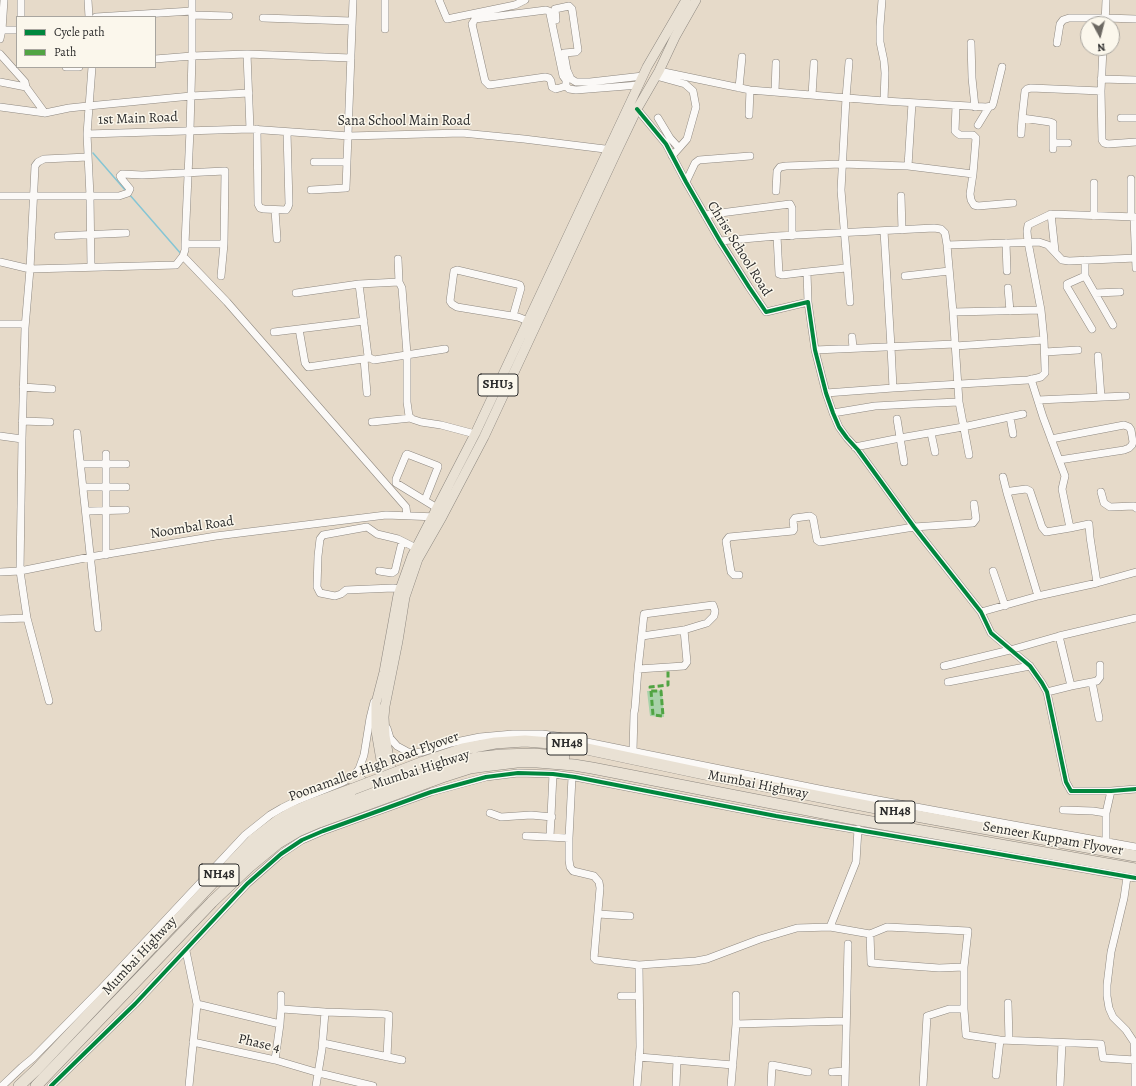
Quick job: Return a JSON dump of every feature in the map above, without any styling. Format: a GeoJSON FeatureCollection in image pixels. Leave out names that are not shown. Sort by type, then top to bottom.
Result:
{"type":"FeatureCollection","features":[{"type":"Feature","properties":{"kind":"highway","name":"Poonamallee High Road Flyover"},"geometry":{"type":"LineString","coordinates":[[32,1074],[254,839],[293,812],[421,763],[479,745],[509,742],[554,742],[714,776],[806,790]]}},
{"type":"Feature","properties":{"kind":"highway"},"geometry":{"type":"LineString","coordinates":[[188,927],[206,902],[236,868],[258,847],[274,834],[354,788],[390,785],[459,762],[490,756],[522,754],[573,759],[644,778]]}},
{"type":"Feature","properties":{"kind":"highway","name":"Mumbai Highway"},"geometry":{"type":"LineString","coordinates":[[36,1086],[212,902],[249,867],[278,843],[319,822],[470,768],[500,764],[537,762],[574,765],[849,818],[965,843]]}},
{"type":"Feature","properties":{"kind":"highway","name":"Mumbai Highway"},"geometry":{"type":"LineString","coordinates":[[806,790],[986,829]]}},
{"type":"Feature","properties":{"kind":"highway","name":"Senneer Kuppam Flyover"},"geometry":{"type":"LineString","coordinates":[[986,829],[1136,856]]}},
{"type":"Feature","properties":{"kind":"highway","name":"Senneer Kuppam Flyover"},"geometry":{"type":"LineString","coordinates":[[965,843],[977,841],[1136,869]]}},
{"type":"Feature","properties":{"kind":"highway"},"geometry":{"type":"LineString","coordinates":[[32,1074],[33,1058]]}},
{"type":"Feature","properties":{"kind":"highway","name":"NH48"},"geometry":{"type":"LineString","coordinates":[[19,1086],[32,1074]]}},
{"type":"Feature","properties":{"kind":"main road","name":"SHU3"},"geometry":{"type":"LineString","coordinates":[[390,785],[384,712],[405,597],[418,559],[442,517],[487,430],[613,150],[638,85],[686,0]]}},
{"type":"Feature","properties":{"kind":"main road","name":"SHU3"},"geometry":{"type":"LineString","coordinates":[[390,785],[376,732],[376,703],[384,672],[398,595],[412,556],[475,434],[528,321],[613,150],[657,74],[675,37],[696,0]]}},
{"type":"Feature","properties":{"kind":"street"},"geometry":{"type":"LineString","coordinates":[[0,39],[4,0]]}},
{"type":"Feature","properties":{"kind":"street"},"geometry":{"type":"LineString","coordinates":[[21,0],[21,16]]}},
{"type":"Feature","properties":{"kind":"street"},"geometry":{"type":"LineString","coordinates":[[88,0],[89,16]]}},
{"type":"Feature","properties":{"kind":"street"},"geometry":{"type":"LineString","coordinates":[[0,262],[30,269],[91,266],[176,265],[183,256],[185,250],[190,130],[192,0]]}},
{"type":"Feature","properties":{"kind":"street"},"geometry":{"type":"LineString","coordinates":[[311,190],[346,188],[349,136],[351,21],[353,0]]}},
{"type":"Feature","properties":{"kind":"street"},"geometry":{"type":"LineString","coordinates":[[385,0],[386,29]]}},
{"type":"Feature","properties":{"kind":"street"},"geometry":{"type":"LineString","coordinates":[[439,0],[447,19],[515,5],[525,0]]}},
{"type":"Feature","properties":{"kind":"street"},"geometry":{"type":"LineString","coordinates":[[882,0],[880,42],[885,73],[884,101]]}},
{"type":"Feature","properties":{"kind":"street"},"geometry":{"type":"LineString","coordinates":[[1105,16],[1106,0]]}},
{"type":"Feature","properties":{"kind":"street"},"geometry":{"type":"LineString","coordinates":[[564,53],[576,52],[578,50],[572,9],[569,6],[555,8],[567,70],[571,79],[576,82],[590,82],[643,76]]}},
{"type":"Feature","properties":{"kind":"street"},"geometry":{"type":"LineString","coordinates":[[546,10],[549,11],[563,76],[566,80],[566,86],[556,89],[552,87],[549,78],[545,77],[489,85],[485,81],[472,24],[475,19],[546,10]]}},
{"type":"Feature","properties":{"kind":"street"},"geometry":{"type":"LineString","coordinates":[[120,16],[192,13],[229,16]]}},
{"type":"Feature","properties":{"kind":"street"},"geometry":{"type":"LineString","coordinates":[[263,18],[351,21]]}},
{"type":"Feature","properties":{"kind":"street"},"geometry":{"type":"LineString","coordinates":[[1057,43],[1060,24],[1063,20],[1069,18],[1080,19]]}},
{"type":"Feature","properties":{"kind":"street"},"geometry":{"type":"LineString","coordinates":[[1120,20],[1136,19]]}},
{"type":"Feature","properties":{"kind":"street"},"geometry":{"type":"LineString","coordinates":[[1,30],[16,30]]}},
{"type":"Feature","properties":{"kind":"street"},"geometry":{"type":"LineString","coordinates":[[972,42],[972,78],[975,107]]}},
{"type":"Feature","properties":{"kind":"street"},"geometry":{"type":"LineString","coordinates":[[0,54],[25,82],[26,87],[45,113]]}},
{"type":"Feature","properties":{"kind":"street"},"geometry":{"type":"LineString","coordinates":[[156,59],[247,54],[351,58]]}},
{"type":"Feature","properties":{"kind":"street"},"geometry":{"type":"LineString","coordinates":[[247,54],[258,204],[260,208],[286,210],[288,207],[287,132]]}},
{"type":"Feature","properties":{"kind":"street"},"geometry":{"type":"LineString","coordinates":[[1103,56],[1101,79],[1102,140],[1108,144],[1136,142]]}},
{"type":"Feature","properties":{"kind":"street"},"geometry":{"type":"LineString","coordinates":[[739,88],[742,57]]}},
{"type":"Feature","properties":{"kind":"street"},"geometry":{"type":"LineString","coordinates":[[850,62],[840,190],[850,302]]}},
{"type":"Feature","properties":{"kind":"street"},"geometry":{"type":"LineString","coordinates":[[775,92],[776,63]]}},
{"type":"Feature","properties":{"kind":"street"},"geometry":{"type":"LineString","coordinates":[[812,95],[814,63]]}},
{"type":"Feature","properties":{"kind":"street"},"geometry":{"type":"LineString","coordinates":[[978,124],[989,107],[993,104],[1002,67]]}},
{"type":"Feature","properties":{"kind":"street"},"geometry":{"type":"LineString","coordinates":[[91,266],[87,134],[92,68]]}},
{"type":"Feature","properties":{"kind":"street"},"geometry":{"type":"LineString","coordinates":[[657,74],[750,90],[912,103],[989,107]]}},
{"type":"Feature","properties":{"kind":"street"},"geometry":{"type":"LineString","coordinates":[[657,74],[685,84],[693,91],[696,107],[687,139],[672,156]]}},
{"type":"Feature","properties":{"kind":"street"},"geometry":{"type":"LineString","coordinates":[[551,81],[552,78],[563,76]]}},
{"type":"Feature","properties":{"kind":"street"},"geometry":{"type":"LineString","coordinates":[[1101,79],[1136,80]]}},
{"type":"Feature","properties":{"kind":"street"},"geometry":{"type":"LineString","coordinates":[[0,82],[26,87]]}},
{"type":"Feature","properties":{"kind":"street"},"geometry":{"type":"LineString","coordinates":[[566,86],[569,89],[576,90],[638,85]]}},
{"type":"Feature","properties":{"kind":"street"},"geometry":{"type":"LineString","coordinates":[[1022,134],[1025,91],[1028,89],[1101,91]]}},
{"type":"Feature","properties":{"kind":"street"},"geometry":{"type":"LineString","coordinates":[[749,115],[750,90]]}},
{"type":"Feature","properties":{"kind":"street"},"geometry":{"type":"LineString","coordinates":[[0,107],[45,113],[68,108],[88,106],[191,96],[249,93]]}},
{"type":"Feature","properties":{"kind":"street"},"geometry":{"type":"LineString","coordinates":[[908,166],[912,103]]}},
{"type":"Feature","properties":{"kind":"street"},"geometry":{"type":"LineString","coordinates":[[956,106],[955,131],[960,135],[973,135],[976,138],[970,194],[971,200],[974,205],[978,206],[1013,203]]}},
{"type":"Feature","properties":{"kind":"street","name":"Christ School Road"},"geometry":{"type":"LineString","coordinates":[[637,109],[666,144],[720,241],[766,312],[808,302]]}},
{"type":"Feature","properties":{"kind":"street"},"geometry":{"type":"LineString","coordinates":[[658,118],[670,138],[679,148]]}},
{"type":"Feature","properties":{"kind":"street"},"geometry":{"type":"LineString","coordinates":[[1022,118],[1053,123],[1053,146],[1068,143]]}},
{"type":"Feature","properties":{"kind":"street"},"geometry":{"type":"LineString","coordinates":[[1121,118],[1136,118]]}},
{"type":"Feature","properties":{"kind":"street","name":"Sana School Main Road"},"geometry":{"type":"LineString","coordinates":[[190,130],[253,129],[349,136],[462,133],[524,138],[613,150]]}},
{"type":"Feature","properties":{"kind":"street","name":"1st Main Road"},"geometry":{"type":"LineString","coordinates":[[87,134],[190,130]]}},
{"type":"Feature","properties":{"kind":"street"},"geometry":{"type":"LineString","coordinates":[[686,182],[695,163],[699,160],[750,156]]}},
{"type":"Feature","properties":{"kind":"street"},"geometry":{"type":"LineString","coordinates":[[49,701],[27,618],[20,571],[23,387],[35,166],[38,162],[44,159],[88,157]]}},
{"type":"Feature","properties":{"kind":"street"},"geometry":{"type":"LineString","coordinates":[[314,162],[347,162]]}},
{"type":"Feature","properties":{"kind":"street"},"geometry":{"type":"LineString","coordinates":[[776,191],[777,171],[780,167],[786,166],[841,164],[908,166],[973,174]]}},
{"type":"Feature","properties":{"kind":"street"},"geometry":{"type":"LineString","coordinates":[[0,196],[120,196],[128,193],[130,189],[120,176],[124,174],[142,175],[225,171],[224,244],[221,276]]}},
{"type":"Feature","properties":{"kind":"street"},"geometry":{"type":"LineString","coordinates":[[1131,179],[1136,268]]}},
{"type":"Feature","properties":{"kind":"street"},"geometry":{"type":"LineString","coordinates":[[1094,183],[1094,216]]}},
{"type":"Feature","properties":{"kind":"street"},"geometry":{"type":"LineString","coordinates":[[901,196],[902,230]]}},
{"type":"Feature","properties":{"kind":"street"},"geometry":{"type":"LineString","coordinates":[[705,215],[790,204],[792,208],[792,236]]}},
{"type":"Feature","properties":{"kind":"street"},"geometry":{"type":"LineString","coordinates":[[276,210],[277,239]]}},
{"type":"Feature","properties":{"kind":"street"},"geometry":{"type":"LineString","coordinates":[[826,393],[1031,380],[1041,377],[1045,373],[1044,340],[1041,310],[1028,242],[1028,224],[1051,214],[1134,216]]}},
{"type":"Feature","properties":{"kind":"street"},"geometry":{"type":"LineString","coordinates":[[1051,214],[1055,251]]}},
{"type":"Feature","properties":{"kind":"street"},"geometry":{"type":"LineString","coordinates":[[720,241],[777,236],[934,228],[941,229],[945,233],[947,245],[959,402],[969,455]]}},
{"type":"Feature","properties":{"kind":"street"},"geometry":{"type":"LineString","coordinates":[[884,231],[893,388]]}},
{"type":"Feature","properties":{"kind":"street"},"geometry":{"type":"LineString","coordinates":[[58,236],[126,233]]}},
{"type":"Feature","properties":{"kind":"street"},"geometry":{"type":"LineString","coordinates":[[777,236],[779,274],[782,276],[846,268]]}},
{"type":"Feature","properties":{"kind":"street"},"geometry":{"type":"LineString","coordinates":[[947,245],[1028,242],[1044,243],[1055,251],[1062,260],[1136,258]]}},
{"type":"Feature","properties":{"kind":"street"},"geometry":{"type":"LineString","coordinates":[[1006,243],[1007,271]]}},
{"type":"Feature","properties":{"kind":"street"},"geometry":{"type":"LineString","coordinates":[[185,244],[224,244]]}},
{"type":"Feature","properties":{"kind":"street"},"geometry":{"type":"LineString","coordinates":[[183,256],[227,302],[406,507],[407,516]]}},
{"type":"Feature","properties":{"kind":"street"},"geometry":{"type":"LineString","coordinates":[[398,259],[399,282],[402,288],[407,354],[407,402],[409,416],[411,418]]}},
{"type":"Feature","properties":{"kind":"street"},"geometry":{"type":"LineString","coordinates":[[1085,260],[1085,276],[1113,325]]}},
{"type":"Feature","properties":{"kind":"street"},"geometry":{"type":"LineString","coordinates":[[513,316],[521,288],[520,285],[456,270],[454,271],[450,301],[452,304],[457,307],[513,316],[528,321]]}},
{"type":"Feature","properties":{"kind":"street"},"geometry":{"type":"LineString","coordinates":[[905,276],[949,271]]}},
{"type":"Feature","properties":{"kind":"street"},"geometry":{"type":"LineString","coordinates":[[807,272],[808,302],[815,350],[826,393],[839,427],[914,527],[981,612],[991,633],[1030,666],[1047,692],[1066,782],[1070,791],[1110,791],[1136,789]]}},
{"type":"Feature","properties":{"kind":"street"},"geometry":{"type":"LineString","coordinates":[[1085,276],[1067,284],[1066,287],[1092,329]]}},
{"type":"Feature","properties":{"kind":"street"},"geometry":{"type":"LineString","coordinates":[[296,293],[359,284],[399,282]]}},
{"type":"Feature","properties":{"kind":"street"},"geometry":{"type":"LineString","coordinates":[[359,284],[368,356],[367,393]]}},
{"type":"Feature","properties":{"kind":"street"},"geometry":{"type":"LineString","coordinates":[[1008,288],[1010,311]]}},
{"type":"Feature","properties":{"kind":"street"},"geometry":{"type":"LineString","coordinates":[[1096,293],[1120,292]]}},
{"type":"Feature","properties":{"kind":"street"},"geometry":{"type":"LineString","coordinates":[[953,312],[1041,310]]}},
{"type":"Feature","properties":{"kind":"street"},"geometry":{"type":"LineString","coordinates":[[274,332],[364,321]]}},
{"type":"Feature","properties":{"kind":"street"},"geometry":{"type":"LineString","coordinates":[[0,324],[26,324]]}},
{"type":"Feature","properties":{"kind":"street"},"geometry":{"type":"LineString","coordinates":[[299,329],[305,363],[308,367],[367,359],[374,360],[445,349]]}},
{"type":"Feature","properties":{"kind":"street"},"geometry":{"type":"LineString","coordinates":[[852,338],[853,348]]}},
{"type":"Feature","properties":{"kind":"street"},"geometry":{"type":"LineString","coordinates":[[815,350],[1044,340]]}},
{"type":"Feature","properties":{"kind":"street"},"geometry":{"type":"LineString","coordinates":[[1045,352],[1078,350]]}},
{"type":"Feature","properties":{"kind":"street"},"geometry":{"type":"LineString","coordinates":[[1098,356],[1101,397]]}},
{"type":"Feature","properties":{"kind":"street"},"geometry":{"type":"LineString","coordinates":[[1031,380],[1064,476],[1062,489],[1070,528]]}},
{"type":"Feature","properties":{"kind":"street"},"geometry":{"type":"LineString","coordinates":[[23,387],[52,388]]}},
{"type":"Feature","properties":{"kind":"street"},"geometry":{"type":"LineString","coordinates":[[1038,400],[1126,396]]}},
{"type":"Feature","properties":{"kind":"street"},"geometry":{"type":"LineString","coordinates":[[833,413],[875,406],[959,402]]}},
{"type":"Feature","properties":{"kind":"street"},"geometry":{"type":"LineString","coordinates":[[855,447],[1023,414]]}},
{"type":"Feature","properties":{"kind":"street"},"geometry":{"type":"LineString","coordinates":[[1010,417],[1013,434]]}},
{"type":"Feature","properties":{"kind":"street"},"geometry":{"type":"LineString","coordinates":[[372,422],[411,418],[421,422],[441,425],[475,434]]}},
{"type":"Feature","properties":{"kind":"street"},"geometry":{"type":"LineString","coordinates":[[897,419],[904,462]]}},
{"type":"Feature","properties":{"kind":"street"},"geometry":{"type":"LineString","coordinates":[[22,422],[50,422]]}},
{"type":"Feature","properties":{"kind":"street"},"geometry":{"type":"LineString","coordinates":[[1051,438],[1124,426],[1129,427],[1131,430],[1133,442],[1132,446],[1129,448],[1059,460]]}},
{"type":"Feature","properties":{"kind":"street"},"geometry":{"type":"LineString","coordinates":[[77,433],[98,628]]}},
{"type":"Feature","properties":{"kind":"street"},"geometry":{"type":"LineString","coordinates":[[931,433],[935,452]]}},
{"type":"Feature","properties":{"kind":"street"},"geometry":{"type":"LineString","coordinates":[[0,436],[22,438]]}},
{"type":"Feature","properties":{"kind":"street"},"geometry":{"type":"LineString","coordinates":[[106,454],[106,555]]}},
{"type":"Feature","properties":{"kind":"street"},"geometry":{"type":"LineString","coordinates":[[424,500],[438,466],[407,454],[396,482],[424,500],[437,508]]}},
{"type":"Feature","properties":{"kind":"street"},"geometry":{"type":"LineString","coordinates":[[84,464],[126,464]]}},
{"type":"Feature","properties":{"kind":"street"},"geometry":{"type":"LineString","coordinates":[[1003,477],[1038,596]]}},
{"type":"Feature","properties":{"kind":"street"},"geometry":{"type":"LineString","coordinates":[[86,487],[126,487]]}},
{"type":"Feature","properties":{"kind":"street"},"geometry":{"type":"LineString","coordinates":[[1007,493],[1026,489],[1030,491],[1042,527],[1046,532],[1089,524],[1097,583]]}},
{"type":"Feature","properties":{"kind":"street"},"geometry":{"type":"LineString","coordinates":[[1101,492],[1104,503],[1110,507],[1134,506],[1136,508]]}},
{"type":"Feature","properties":{"kind":"street"},"geometry":{"type":"LineString","coordinates":[[739,575],[734,576],[731,572],[726,541],[729,537],[793,531],[795,518],[810,516],[813,518],[817,540],[820,542],[914,527],[973,523],[976,519],[974,504]]}},
{"type":"Feature","properties":{"kind":"street"},"geometry":{"type":"LineString","coordinates":[[89,511],[126,510]]}},
{"type":"Feature","properties":{"kind":"street","name":"Noombal Road"},"geometry":{"type":"LineString","coordinates":[[0,572],[20,571],[90,557],[222,535],[386,515],[442,517]]}},
{"type":"Feature","properties":{"kind":"street"},"geometry":{"type":"LineString","coordinates":[[400,589],[375,588],[346,590],[342,594],[335,596],[320,593],[317,587],[320,538],[323,535],[367,527],[377,534],[389,537],[416,548]]}},
{"type":"Feature","properties":{"kind":"street"},"geometry":{"type":"LineString","coordinates":[[379,571],[392,573],[395,571],[402,542]]}},
{"type":"Feature","properties":{"kind":"street"},"geometry":{"type":"LineString","coordinates":[[994,571],[1005,606]]}},
{"type":"Feature","properties":{"kind":"street"},"geometry":{"type":"LineString","coordinates":[[981,612],[1038,596],[1097,583],[1136,572]]}},
{"type":"Feature","properties":{"kind":"street"},"geometry":{"type":"LineString","coordinates":[[634,751],[638,712],[635,708],[644,614],[714,605],[714,616],[707,623],[684,630],[642,636]]}},
{"type":"Feature","properties":{"kind":"street"},"geometry":{"type":"LineString","coordinates":[[0,619],[27,618]]}},
{"type":"Feature","properties":{"kind":"street"},"geometry":{"type":"LineString","coordinates":[[944,666],[1059,636],[1136,618]]}},
{"type":"Feature","properties":{"kind":"street"},"geometry":{"type":"LineString","coordinates":[[638,669],[684,666],[687,662],[684,630]]}},
{"type":"Feature","properties":{"kind":"street"},"geometry":{"type":"LineString","coordinates":[[1059,636],[1071,686]]}},
{"type":"Feature","properties":{"kind":"street"},"geometry":{"type":"LineString","coordinates":[[1047,692],[1097,681],[1099,679],[1100,665]]}},
{"type":"Feature","properties":{"kind":"street"},"geometry":{"type":"LineString","coordinates":[[948,682],[1030,666]]}},
{"type":"Feature","properties":{"kind":"street"},"geometry":{"type":"LineString","coordinates":[[1092,682],[1099,718]]}},
{"type":"Feature","properties":{"kind":"street"},"geometry":{"type":"LineString","coordinates":[[2,1086],[33,1058],[102,988],[245,835],[270,815],[296,801],[354,788],[355,774],[364,755],[372,707],[379,690]]}},
{"type":"Feature","properties":{"kind":"street"},"geometry":{"type":"LineString","coordinates":[[384,712],[388,732],[393,743],[403,750],[413,753],[423,752],[466,739],[491,735],[542,734],[634,751],[806,790],[1136,847]]}},
{"type":"Feature","properties":{"kind":"street"},"geometry":{"type":"LineString","coordinates":[[51,1086],[135,1004],[186,951],[240,891],[258,873],[281,854],[307,838],[328,829],[431,792],[486,776],[518,773],[553,774],[712,804],[858,829],[965,843],[1136,878]]}},
{"type":"Feature","properties":{"kind":"street"},"geometry":{"type":"LineString","coordinates":[[550,837],[553,774]]}},
{"type":"Feature","properties":{"kind":"street"},"geometry":{"type":"LineString","coordinates":[[572,777],[569,838],[570,868],[573,871],[594,876],[599,882],[600,888],[594,958],[596,960],[639,966],[696,961],[707,959],[760,939],[797,928],[830,927],[870,934],[887,927],[968,931],[964,967],[964,1009],[966,1036],[1000,1040],[1101,1044],[1103,1058],[1135,1060]]}},
{"type":"Feature","properties":{"kind":"street"},"geometry":{"type":"LineString","coordinates":[[1106,842],[1106,813],[1110,791]]}},
{"type":"Feature","properties":{"kind":"street"},"geometry":{"type":"LineString","coordinates":[[1063,810],[1106,813]]}},
{"type":"Feature","properties":{"kind":"street"},"geometry":{"type":"LineString","coordinates":[[490,813],[501,816],[531,815],[552,817]]}},
{"type":"Feature","properties":{"kind":"street"},"geometry":{"type":"LineString","coordinates":[[830,927],[856,862],[858,829]]}},
{"type":"Feature","properties":{"kind":"street"},"geometry":{"type":"LineString","coordinates":[[526,836],[569,838]]}},
{"type":"Feature","properties":{"kind":"street"},"geometry":{"type":"LineString","coordinates":[[1127,877],[1124,898],[1111,952],[1107,996],[1113,1017],[1126,1030],[1134,1042],[1135,1086]]}},
{"type":"Feature","properties":{"kind":"street"},"geometry":{"type":"LineString","coordinates":[[598,914],[630,916]]}},
{"type":"Feature","properties":{"kind":"street"},"geometry":{"type":"LineString","coordinates":[[870,934],[871,963],[939,968],[964,967]]}},
{"type":"Feature","properties":{"kind":"street"},"geometry":{"type":"LineString","coordinates":[[845,1086],[848,944]]}},
{"type":"Feature","properties":{"kind":"street"},"geometry":{"type":"LineString","coordinates":[[186,951],[197,1004],[191,1085]]}},
{"type":"Feature","properties":{"kind":"street"},"geometry":{"type":"LineString","coordinates":[[638,1086],[640,996],[639,966]]}},
{"type":"Feature","properties":{"kind":"street"},"geometry":{"type":"LineString","coordinates":[[275,1060],[280,1024],[281,995]]}},
{"type":"Feature","properties":{"kind":"street"},"geometry":{"type":"LineString","coordinates":[[731,1086],[736,1024],[736,995]]}},
{"type":"Feature","properties":{"kind":"street"},"geometry":{"type":"LineString","coordinates":[[621,996],[640,996]]}},
{"type":"Feature","properties":{"kind":"street"},"geometry":{"type":"LineString","coordinates":[[1008,1003],[1009,1040]]}},
{"type":"Feature","properties":{"kind":"street"},"geometry":{"type":"LineString","coordinates":[[197,1004],[280,1024]]}},
{"type":"Feature","properties":{"kind":"street"},"geometry":{"type":"LineString","coordinates":[[281,1009],[389,1015],[387,1056]]}},
{"type":"Feature","properties":{"kind":"street"},"geometry":{"type":"LineString","coordinates":[[923,1086],[927,1016],[949,1009],[964,1009]]}},
{"type":"Feature","properties":{"kind":"street"},"geometry":{"type":"LineString","coordinates":[[316,1086],[323,1043],[325,1012]]}},
{"type":"Feature","properties":{"kind":"street"},"geometry":{"type":"LineString","coordinates":[[736,1024],[846,1021]]}},
{"type":"Feature","properties":{"kind":"street"},"geometry":{"type":"LineString","coordinates":[[996,1076],[1000,1040]]}},
{"type":"Feature","properties":{"kind":"street","name":"Phase 4"},"geometry":{"type":"LineString","coordinates":[[193,1042],[275,1060],[319,1073],[373,1086]]}},
{"type":"Feature","properties":{"kind":"street"},"geometry":{"type":"LineString","coordinates":[[323,1043],[402,1060]]}},
{"type":"Feature","properties":{"kind":"street"},"geometry":{"type":"LineString","coordinates":[[1060,1086],[1062,1043]]}},
{"type":"Feature","properties":{"kind":"street"},"geometry":{"type":"LineString","coordinates":[[639,1057],[733,1065]]}},
{"type":"Feature","properties":{"kind":"street"},"geometry":{"type":"LineString","coordinates":[[676,1086],[677,1060]]}},
{"type":"Feature","properties":{"kind":"street"},"geometry":{"type":"LineString","coordinates":[[771,1086],[772,1065],[808,1072]]}},
{"type":"Feature","properties":{"kind":"street"},"geometry":{"type":"LineString","coordinates":[[832,1072],[845,1071]]}},
{"type":"Feature","properties":{"kind":"green space"},"geometry":{"type":"Polygon","coordinates":[[[662,690],[664,717],[650,716],[647,691],[662,690]]]}},
{"type":"Feature","properties":{"kind":"waterway"},"geometry":{"type":"LineString","coordinates":[[93,153],[126,191]]}},
{"type":"Feature","properties":{"kind":"waterway"},"geometry":{"type":"LineString","coordinates":[[129,194],[182,255]]}},
{"type":"Feature","properties":{"kind":"marked path"},"geometry":{"type":"LineString","coordinates":[[651,691],[653,715],[663,716],[661,691],[651,691],[650,687],[668,685],[668,671]]}},
{"type":"Feature","properties":{"kind":"cycle path"},"geometry":{"type":"LineString","coordinates":[[637,109],[666,144],[720,241],[766,312],[808,302],[815,350],[826,393],[839,427],[858,450],[914,527],[981,612],[991,633],[1030,666],[1042,683],[1047,692],[1066,782],[1071,791],[1111,791],[1136,789]]}},
{"type":"Feature","properties":{"kind":"cycle path"},"geometry":{"type":"LineString","coordinates":[[51,1086],[135,1004],[247,884],[281,854],[302,840],[323,831],[431,792],[486,777],[518,773],[553,774],[575,777],[776,816],[1136,878]]}}]}
